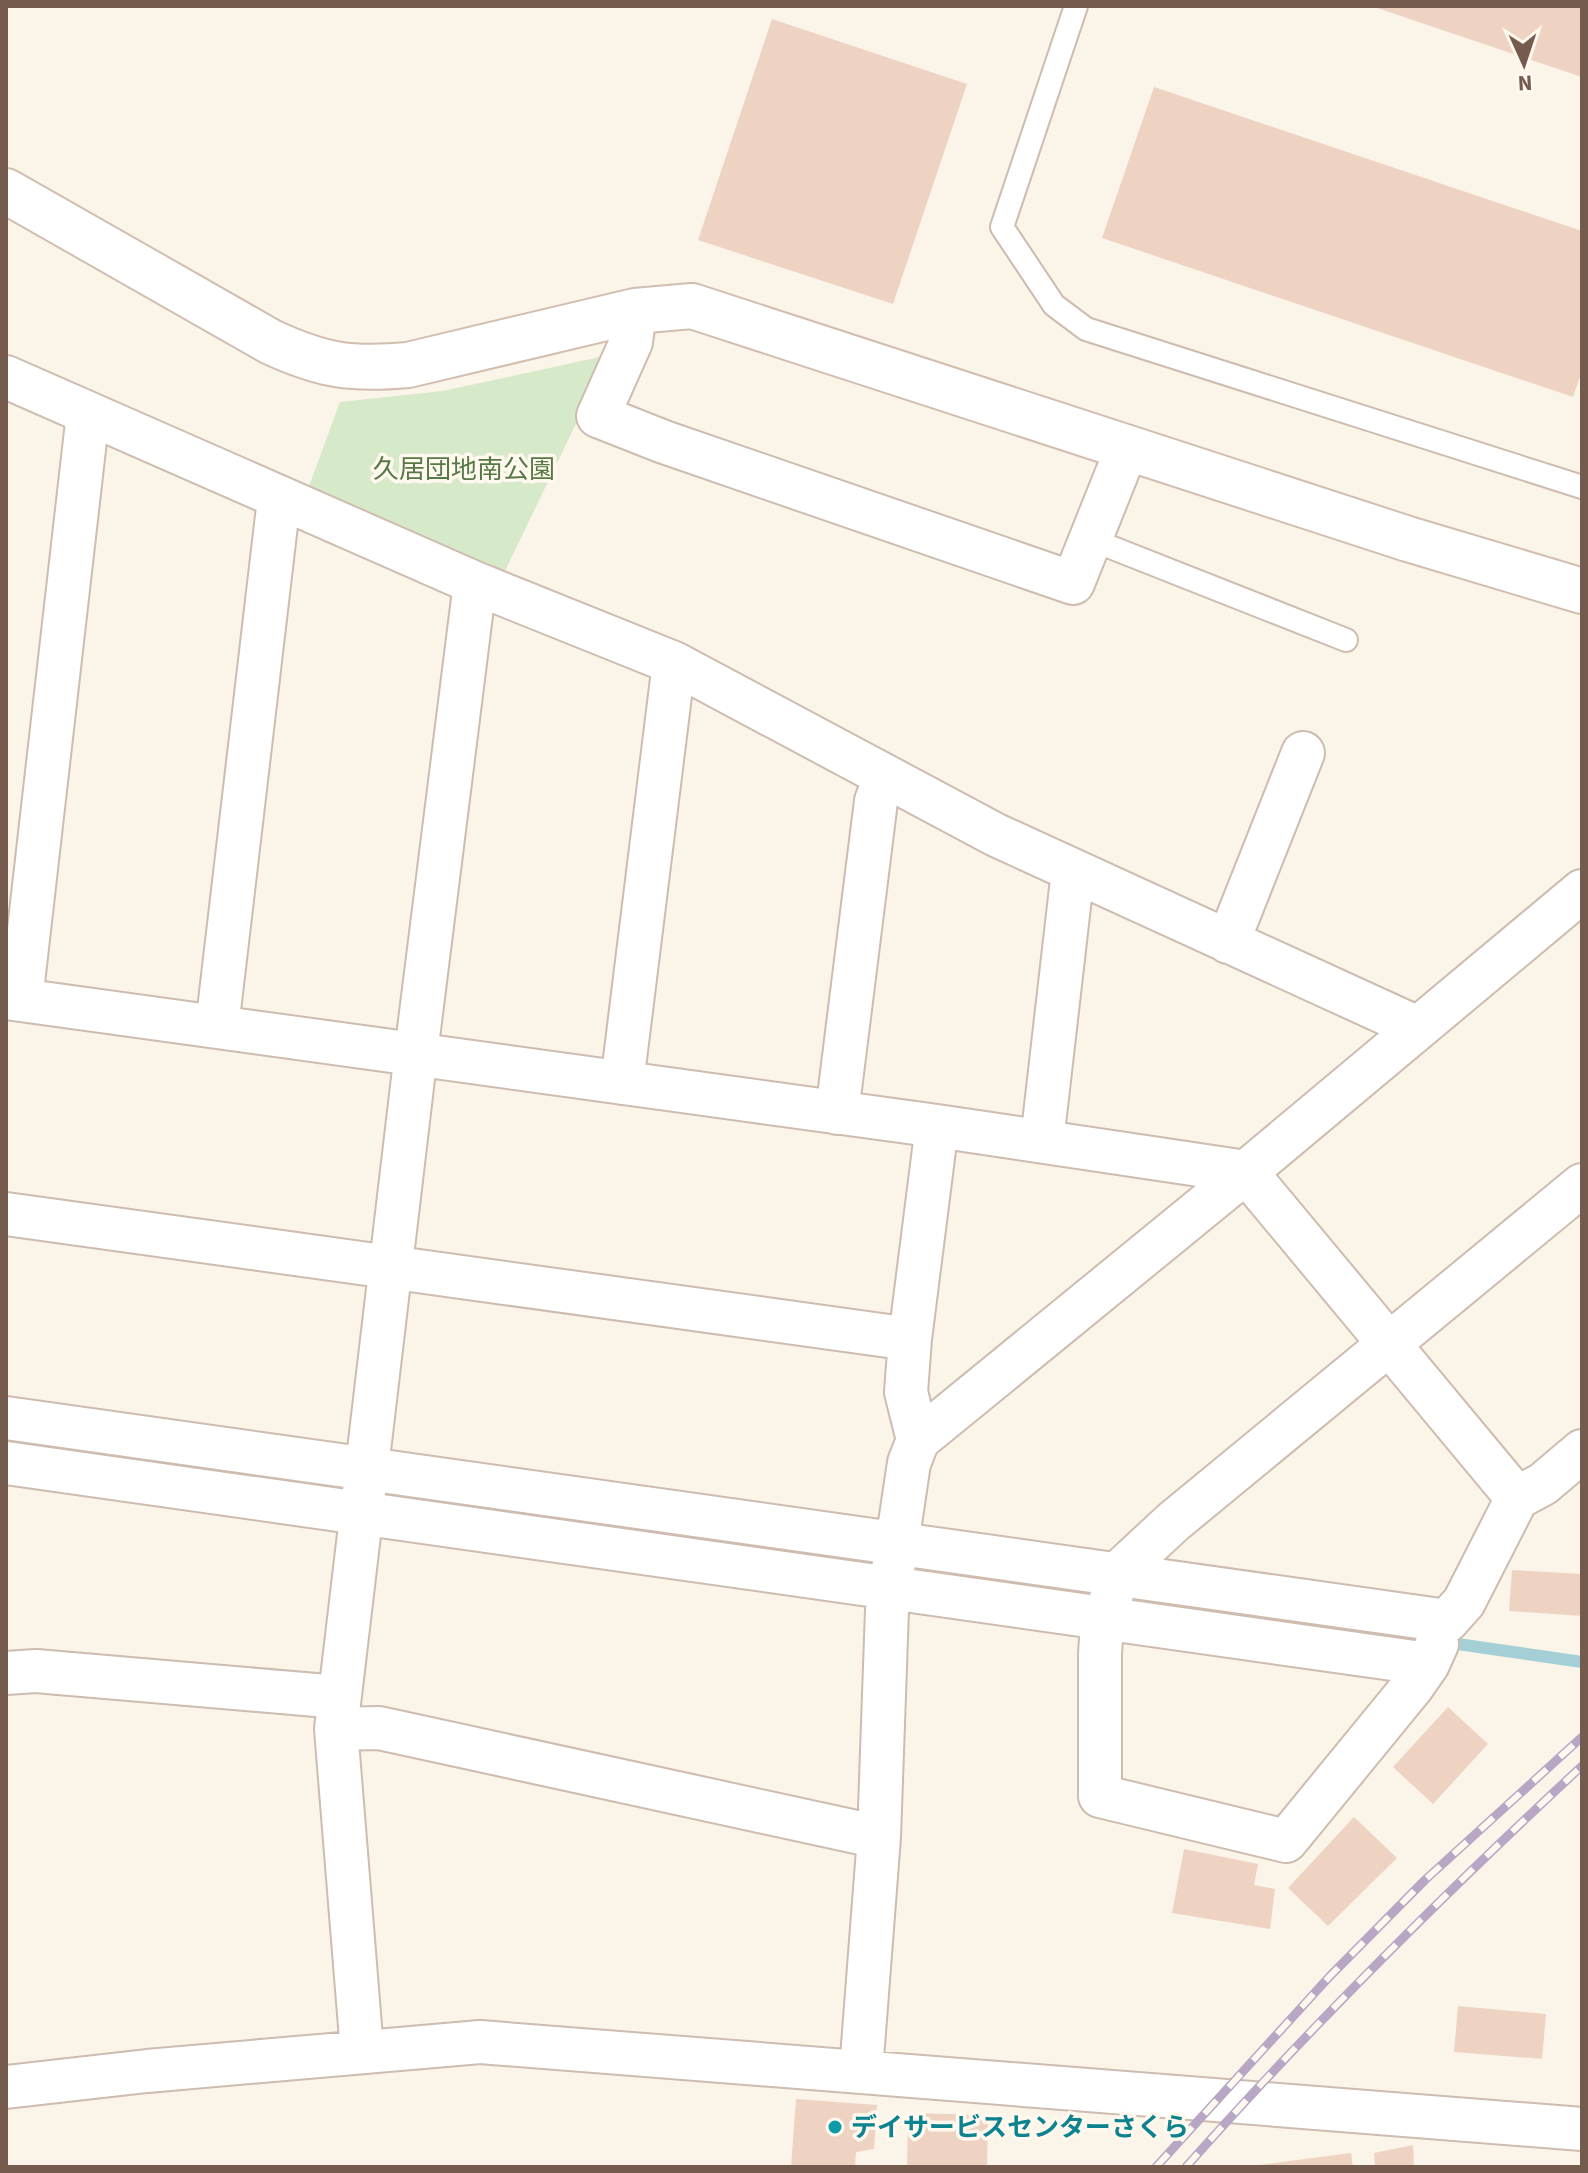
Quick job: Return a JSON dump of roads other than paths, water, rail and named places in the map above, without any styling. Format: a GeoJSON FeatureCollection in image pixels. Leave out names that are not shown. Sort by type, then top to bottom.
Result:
{"type":"FeatureCollection","features":[{"type":"Feature","properties":{"kind":"street"},"geometry":{"type":"LineString","coordinates":[[6,191],[271,342],[335,366],[376,368],[408,365],[635,311],[692,306],[1393,534],[1582,591]]}},
{"type":"Feature","properties":{"kind":"street"},"geometry":{"type":"LineString","coordinates":[[635,311],[631,342],[598,416],[1073,583],[1127,448]]}},
{"type":"Feature","properties":{"kind":"street"},"geometry":{"type":"LineString","coordinates":[[6,377],[475,583],[674,663],[996,835],[1418,1028]]}},
{"type":"Feature","properties":{"kind":"street"},"geometry":{"type":"LineString","coordinates":[[88,414],[14,999],[937,1126],[1246,1172],[1517,1498]]}},
{"type":"Feature","properties":{"kind":"street"},"geometry":{"type":"LineString","coordinates":[[217,1027],[279,499]]}},
{"type":"Feature","properties":{"kind":"street"},"geometry":{"type":"LineString","coordinates":[[362,2051],[337,1713],[475,583]]}},
{"type":"Feature","properties":{"kind":"street"},"geometry":{"type":"LineString","coordinates":[[622,1083],[674,663]]}},
{"type":"Feature","properties":{"kind":"street"},"geometry":{"type":"LineString","coordinates":[[1228,942],[1303,753]]}},
{"type":"Feature","properties":{"kind":"street"},"geometry":{"type":"LineString","coordinates":[[837,1113],[876,801],[885,777]]}},
{"type":"Feature","properties":{"kind":"street"},"geometry":{"type":"LineString","coordinates":[[1042,1141],[1073,871]]}},
{"type":"Feature","properties":{"kind":"street"},"geometry":{"type":"LineString","coordinates":[[861,2071],[879,1837],[893,1566],[909,1463],[918,1440],[1246,1172],[1582,891]]}},
{"type":"Feature","properties":{"kind":"street"},"geometry":{"type":"LineString","coordinates":[[918,1440],[906,1392],[937,1126]]}},
{"type":"Feature","properties":{"kind":"street"},"geometry":{"type":"LineString","coordinates":[[1582,1185],[1173,1522],[1112,1596],[1100,1654],[1100,1796],[1286,1841],[1438,1641],[1464,1602],[1517,1498],[1543,1484],[1582,1451]]}},
{"type":"Feature","properties":{"kind":"street"},"geometry":{"type":"LineString","coordinates":[[6,1214],[910,1339]]}},
{"type":"Feature","properties":{"kind":"street"},"geometry":{"type":"LineString","coordinates":[[6,1418],[363,1491],[1438,1641]]}},
{"type":"Feature","properties":{"kind":"street"},"geometry":{"type":"LineString","coordinates":[[6,1463],[363,1491]]}},
{"type":"Feature","properties":{"kind":"street"},"geometry":{"type":"LineString","coordinates":[[6,1673],[36,1671],[337,1713],[379,1728],[879,1837]]}},
{"type":"Feature","properties":{"kind":"street"},"geometry":{"type":"LineString","coordinates":[[6,2087],[480,2042],[1582,2129]]}},
{"type":"Feature","properties":{"kind":"lane"},"geometry":{"type":"LineString","coordinates":[[1076,6],[1002,227],[1054,305],[1086,329],[1582,487]]}},
{"type":"Feature","properties":{"kind":"lane"},"geometry":{"type":"LineString","coordinates":[[1090,539],[1346,640]]}},
{"type":"Feature","properties":{"kind":"waterway"},"geometry":{"type":"LineString","coordinates":[[492,1511],[854,1559]]}},
{"type":"Feature","properties":{"kind":"waterway"},"geometry":{"type":"LineString","coordinates":[[1340,1627],[1582,1662]]}},
{"type":"Feature","properties":{"kind":"railway"},"geometry":{"type":"LineString","coordinates":[[1156,2167],[1330,1976],[1425,1880],[1582,1737]]}},
{"type":"Feature","properties":{"kind":"railway"},"geometry":{"type":"LineString","coordinates":[[1186,2167],[1379,1962],[1582,1766]]}},
{"type":"Feature","properties":{"kind":"place","name":"デイサービスセンターさくら"},"geometry":{"type":"Point","coordinates":[835,2127]}},
{"type":"Feature","properties":{"kind":"park label","name":"久居団地南公園"},"geometry":{"type":"Point","coordinates":[464,469]}}]}
